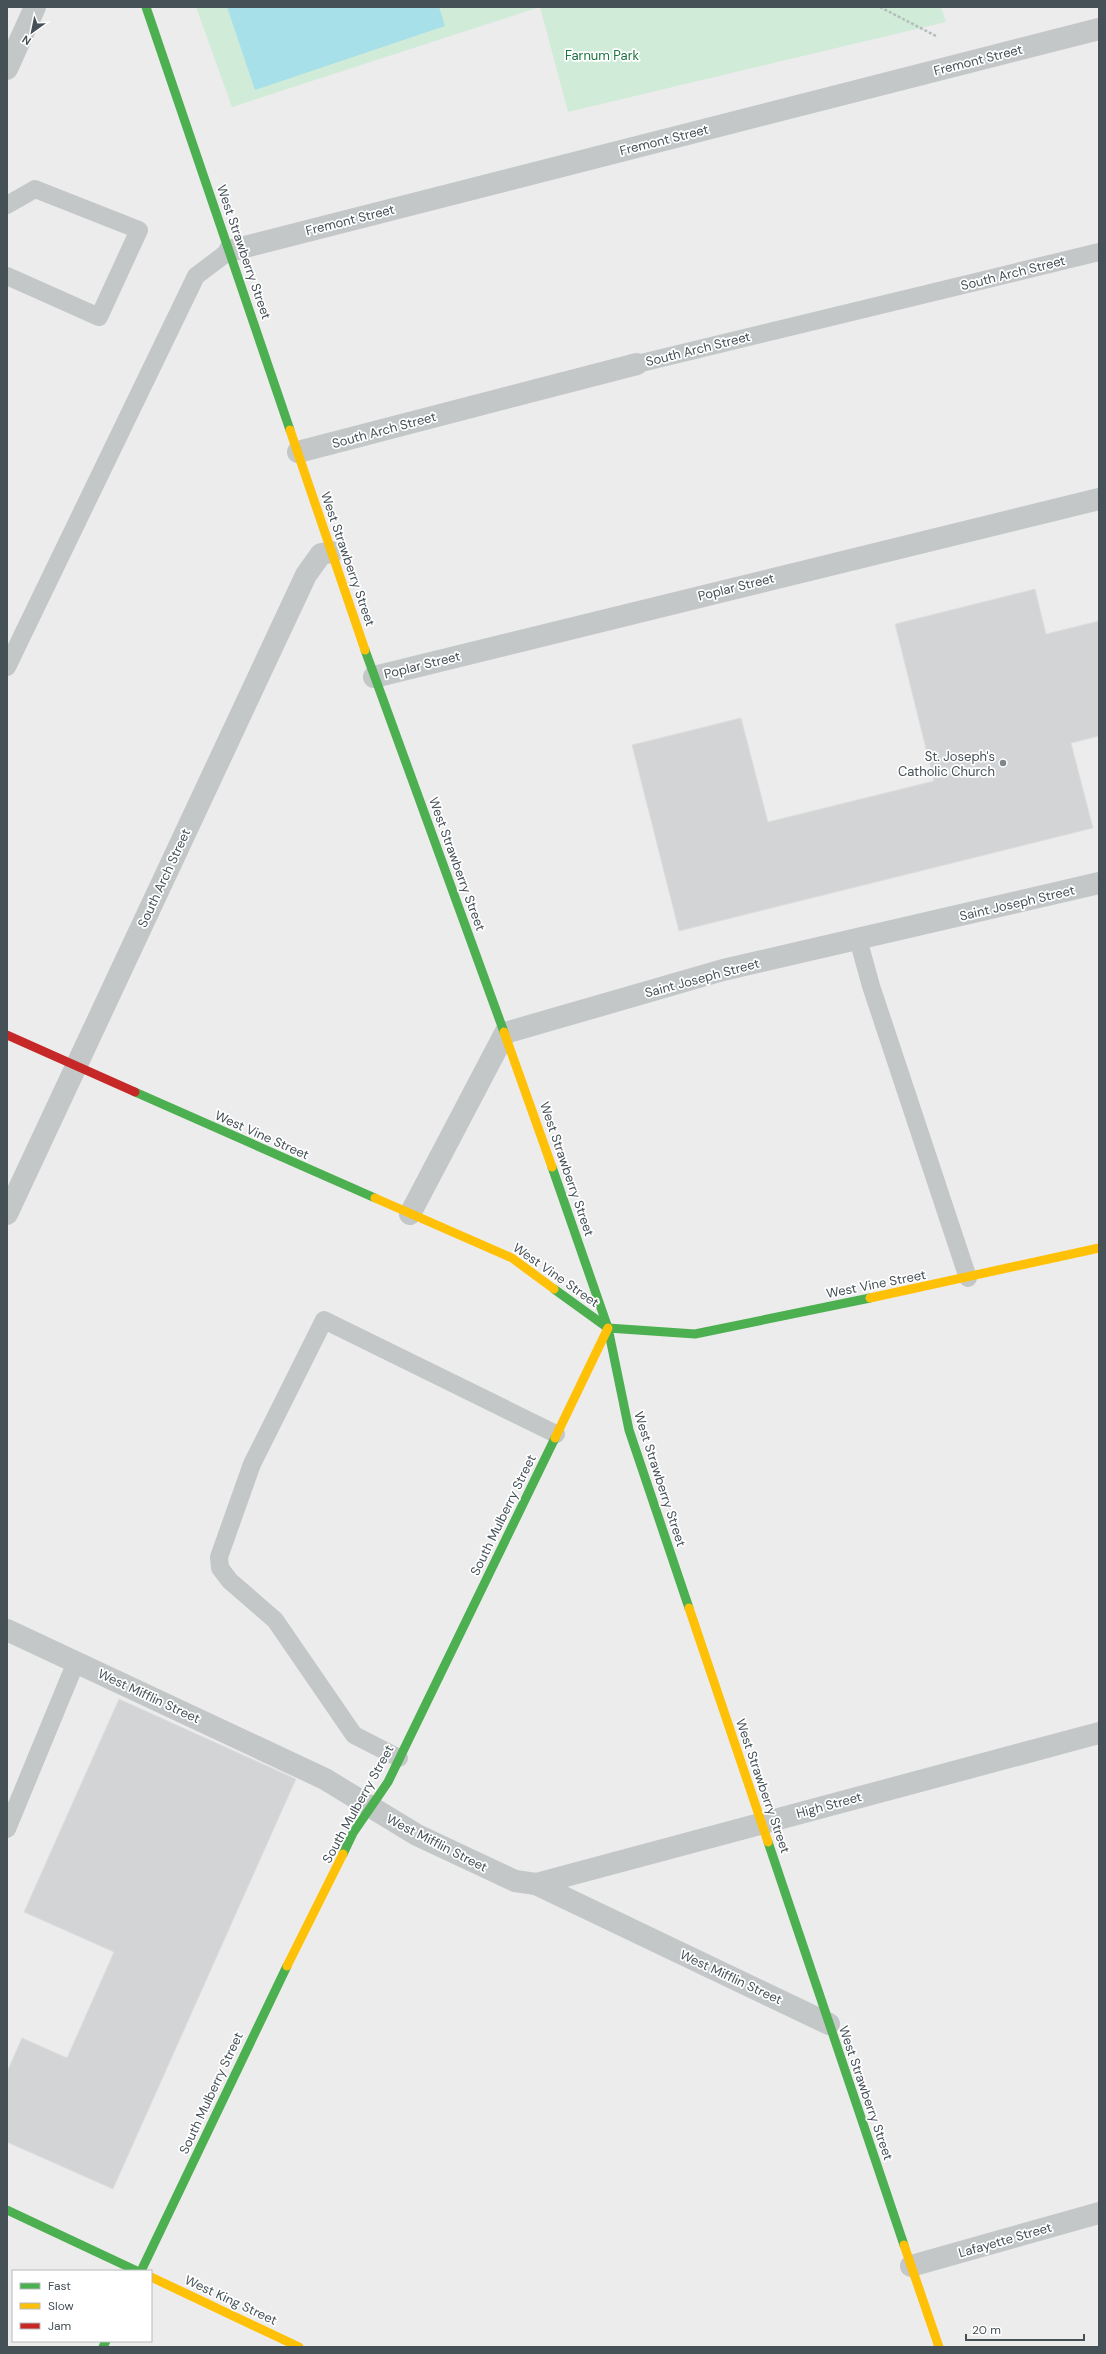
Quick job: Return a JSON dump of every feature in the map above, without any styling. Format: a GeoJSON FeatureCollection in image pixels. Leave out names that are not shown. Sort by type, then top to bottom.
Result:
{"type":"FeatureCollection","features":[{"type":"Feature","properties":{"kind":"street"},"geometry":{"type":"LineString","coordinates":[[7,69],[35,7]]}},
{"type":"Feature","properties":{"kind":"street","name":"West Strawberry Street"},"geometry":{"type":"LineString","coordinates":[[146,7],[374,677],[505,1033],[608,1328],[629,1430],[938,2347]]}},
{"type":"Feature","properties":{"kind":"street","name":"Fremont Street"},"geometry":{"type":"LineString","coordinates":[[230,251],[1099,30]]}},
{"type":"Feature","properties":{"kind":"street","name":"South Arch Street"},"geometry":{"type":"LineString","coordinates":[[298,452],[637,364]]}},
{"type":"Feature","properties":{"kind":"street","name":"Poplar Street"},"geometry":{"type":"LineString","coordinates":[[374,677],[1099,499]]}},
{"type":"Feature","properties":{"kind":"street","name":"South Arch Street"},"geometry":{"type":"LineString","coordinates":[[7,1214],[306,576],[321,554],[332,552]]}},
{"type":"Feature","properties":{"kind":"street","name":"Saint Joseph Street"},"geometry":{"type":"LineString","coordinates":[[505,1033],[723,970],[1099,883]]}},
{"type":"Feature","properties":{"kind":"street"},"geometry":{"type":"LineString","coordinates":[[410,1214],[505,1033]]}},
{"type":"Feature","properties":{"kind":"street","name":"West Vine Street"},"geometry":{"type":"LineString","coordinates":[[7,1035],[512,1258],[608,1328],[695,1334],[968,1278],[1099,1248]]}},
{"type":"Feature","properties":{"kind":"street","name":"South Mulberry Street"},"geometry":{"type":"LineString","coordinates":[[141,2270],[254,2031],[353,1833],[388,1782],[608,1328]]}},
{"type":"Feature","properties":{"kind":"street","name":"West Mifflin Street"},"geometry":{"type":"LineString","coordinates":[[7,1630],[321,1777],[406,1830],[515,1881],[536,1884],[829,2024]]}},
{"type":"Feature","properties":{"kind":"street","name":"High Street"},"geometry":{"type":"LineString","coordinates":[[536,1884],[761,1822],[1099,1733]]}},
{"type":"Feature","properties":{"kind":"street"},"geometry":{"type":"LineString","coordinates":[[7,2210],[135,2270]]}},
{"type":"Feature","properties":{"kind":"street","name":"Lafayette Street"},"geometry":{"type":"LineString","coordinates":[[911,2266],[1099,2213]]}},
{"type":"Feature","properties":{"kind":"street","name":"West King Street"},"geometry":{"type":"LineString","coordinates":[[152,2278],[299,2347]]}},
{"type":"Feature","properties":{"kind":"lane"},"geometry":{"type":"LineString","coordinates":[[7,205],[35,189],[139,230],[99,317],[7,276]]}},
{"type":"Feature","properties":{"kind":"lane"},"geometry":{"type":"LineString","coordinates":[[7,667],[196,276],[230,251]]}},
{"type":"Feature","properties":{"kind":"lane","name":"South Arch Street"},"geometry":{"type":"LineString","coordinates":[[637,364],[1099,252]]}},
{"type":"Feature","properties":{"kind":"lane"},"geometry":{"type":"LineString","coordinates":[[858,939],[870,986],[968,1278]]}},
{"type":"Feature","properties":{"kind":"lane"},"geometry":{"type":"LineString","coordinates":[[399,1758],[354,1735],[275,1620],[230,1581],[220,1568],[219,1557],[252,1464],[324,1320],[556,1434]]}},
{"type":"Feature","properties":{"kind":"lane"},"geometry":{"type":"LineString","coordinates":[[7,1829],[76,1662]]}},
{"type":"Feature","properties":{"kind":"path"},"geometry":{"type":"LineString","coordinates":[[880,7],[936,36]]}},
{"type":"Feature","properties":{"kind":"green space"},"geometry":{"type":"Polygon","coordinates":[[[196,7],[540,7],[232,107],[196,7]]]}},
{"type":"Feature","properties":{"kind":"green space","name":"Farnum Park"},"geometry":{"type":"Polygon","coordinates":[[[540,7],[941,7],[946,22],[568,112],[540,7]]]}},
{"type":"Feature","properties":{"kind":"water"},"geometry":{"type":"Polygon","coordinates":[[[227,7],[439,7],[445,26],[255,90],[227,7]]]}},
{"type":"Feature","properties":{"kind":"building","name":"St. Joseph's Catholic Church"},"geometry":{"type":"Polygon","coordinates":[[[1035,589],[1046,634],[1099,621],[1099,736],[1071,743],[1093,828],[679,931],[632,745],[741,718],[768,822],[934,781],[895,624],[1035,589]]]}},
{"type":"Feature","properties":{"kind":"building"},"geometry":{"type":"Polygon","coordinates":[[[119,1699],[296,1779],[113,2189],[7,2142],[7,2072],[22,2038],[67,2058],[114,1952],[24,1912],[119,1699]]]}},
{"type":"Feature","properties":{"kind":"traffic: fast"},"geometry":{"type":"LineString","coordinates":[[146,7],[290,430]]}},
{"type":"Feature","properties":{"kind":"traffic: fast"},"geometry":{"type":"LineString","coordinates":[[365,650],[504,1032]]}},
{"type":"Feature","properties":{"kind":"traffic: fast"},"geometry":{"type":"LineString","coordinates":[[135,1092],[375,1198]]}},
{"type":"Feature","properties":{"kind":"traffic: fast"},"geometry":{"type":"LineString","coordinates":[[552,1167],[608,1328],[629,1430],[689,1608]]}},
{"type":"Feature","properties":{"kind":"traffic: fast"},"geometry":{"type":"LineString","coordinates":[[554,1289],[608,1328],[695,1334],[870,1298]]}},
{"type":"Feature","properties":{"kind":"traffic: fast"},"geometry":{"type":"LineString","coordinates":[[343,1854],[353,1833],[388,1782],[555,1438]]}},
{"type":"Feature","properties":{"kind":"traffic: fast"},"geometry":{"type":"LineString","coordinates":[[768,1842],[904,2245]]}},
{"type":"Feature","properties":{"kind":"traffic: fast"},"geometry":{"type":"LineString","coordinates":[[141,2270],[287,1966]]}},
{"type":"Feature","properties":{"kind":"traffic: fast"},"geometry":{"type":"LineString","coordinates":[[7,2210],[135,2270]]}},
{"type":"Feature","properties":{"kind":"traffic: fast"},"geometry":{"type":"LineString","coordinates":[[103,2347],[106,2342]]}},
{"type":"Feature","properties":{"kind":"traffic: slow"},"geometry":{"type":"LineString","coordinates":[[290,430],[365,650]]}},
{"type":"Feature","properties":{"kind":"traffic: slow"},"geometry":{"type":"LineString","coordinates":[[504,1032],[552,1167]]}},
{"type":"Feature","properties":{"kind":"traffic: slow"},"geometry":{"type":"LineString","coordinates":[[375,1198],[512,1258],[554,1289]]}},
{"type":"Feature","properties":{"kind":"traffic: slow"},"geometry":{"type":"LineString","coordinates":[[870,1298],[1099,1248]]}},
{"type":"Feature","properties":{"kind":"traffic: slow"},"geometry":{"type":"LineString","coordinates":[[555,1438],[608,1328]]}},
{"type":"Feature","properties":{"kind":"traffic: slow"},"geometry":{"type":"LineString","coordinates":[[689,1608],[768,1842]]}},
{"type":"Feature","properties":{"kind":"traffic: slow"},"geometry":{"type":"LineString","coordinates":[[287,1966],[343,1854]]}},
{"type":"Feature","properties":{"kind":"traffic: slow"},"geometry":{"type":"LineString","coordinates":[[904,2245],[939,2347]]}},
{"type":"Feature","properties":{"kind":"traffic: slow"},"geometry":{"type":"LineString","coordinates":[[152,2277],[299,2347]]}},
{"type":"Feature","properties":{"kind":"traffic: jam"},"geometry":{"type":"LineString","coordinates":[[7,1035],[135,1092]]}},
{"type":"Feature","properties":{"kind":"place","name":"St. Joseph's Catholic Church"},"geometry":{"type":"Point","coordinates":[1003,763]}}]}
